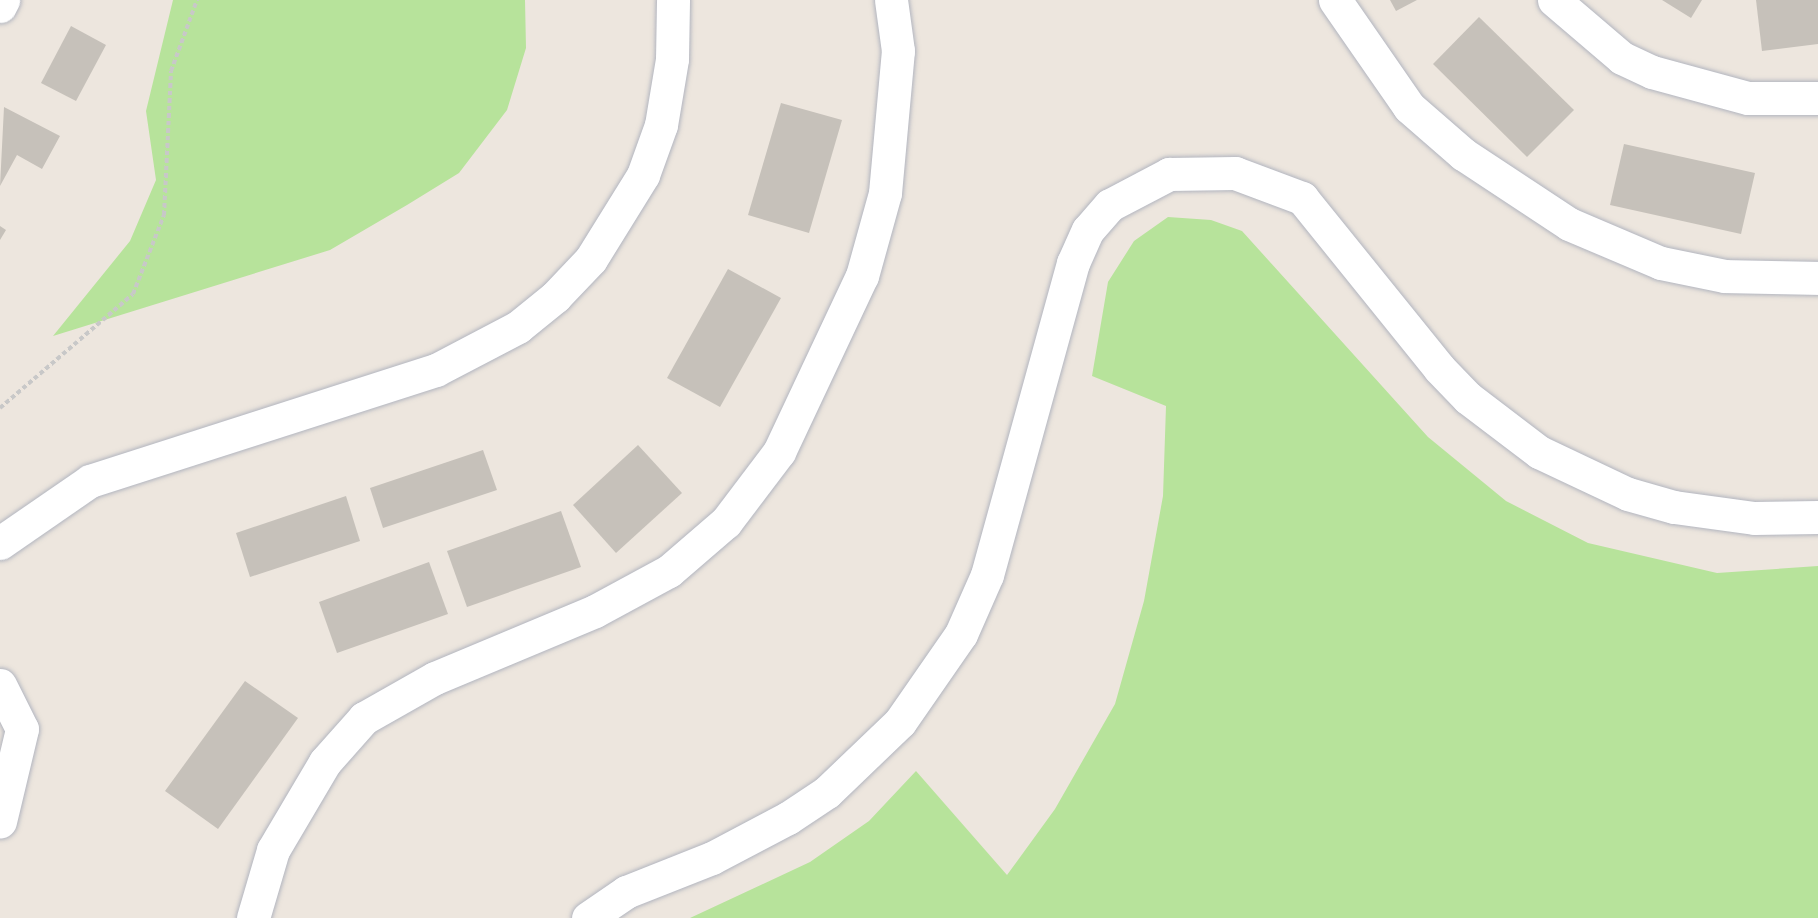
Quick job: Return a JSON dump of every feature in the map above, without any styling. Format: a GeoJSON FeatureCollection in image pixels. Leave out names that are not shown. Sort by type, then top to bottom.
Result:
{"type":"FeatureCollection","features":[{"type":"Feature","properties":{"kind":"street"},"geometry":{"type":"LineString","coordinates":[[0,6],[3,0]]}},
{"type":"Feature","properties":{"kind":"street"},"geometry":{"type":"LineString","coordinates":[[0,543],[90,481],[435,370],[509,332],[555,297],[597,251],[643,175],[664,103],[674,0]]}},
{"type":"Feature","properties":{"kind":"street"},"geometry":{"type":"LineString","coordinates":[[251,918],[279,840],[324,762],[364,717],[435,678],[595,611],[669,571],[726,522],[779,452],[862,276],[885,193],[898,51],[891,0]]}},
{"type":"Feature","properties":{"kind":"street"},"geometry":{"type":"LineString","coordinates":[[1335,0],[1409,107],[1463,154],[1569,224],[1661,263],[1725,276],[1818,278]]}},
{"type":"Feature","properties":{"kind":"street"},"geometry":{"type":"LineString","coordinates":[[1554,0],[1622,58],[1652,72],[1748,98],[1818,98]]}},
{"type":"Feature","properties":{"kind":"street"},"geometry":{"type":"LineString","coordinates":[[588,918],[626,891],[712,858],[788,818],[827,792],[900,722],[961,634],[987,575],[1060,310],[1088,230],[1140,185],[1169,174],[1235,173],[1302,198],[1439,368],[1491,418],[1539,452],[1628,494],[1674,507],[1754,518],[1818,517]]}},
{"type":"Feature","properties":{"kind":"street"},"geometry":{"type":"LineString","coordinates":[[0,685],[22,729],[0,821]]}},
{"type":"Feature","properties":{"kind":"path"},"geometry":{"type":"LineString","coordinates":[[0,408],[133,294],[164,215],[171,71],[197,0]]}},
{"type":"Feature","properties":{"kind":"green space"},"geometry":{"type":"Polygon","coordinates":[[[173,0],[525,0],[526,48],[507,110],[459,173],[407,205],[330,250],[53,336],[130,241],[156,180],[146,111],[173,0]]]}},
{"type":"Feature","properties":{"kind":"green space"},"geometry":{"type":"Polygon","coordinates":[[[1168,217],[1211,220],[1242,231],[1428,437],[1506,501],[1588,543],[1717,573],[1818,566],[1818,918],[690,918],[810,862],[869,821],[916,771],[1007,875],[1055,809],[1115,704],[1144,601],[1163,496],[1166,406],[1092,376],[1108,282],[1134,241],[1168,217]]]}},
{"type":"Feature","properties":{"kind":"building"},"geometry":{"type":"Polygon","coordinates":[[[1390,0],[1417,0],[1396,11],[1390,0]]]}},
{"type":"Feature","properties":{"kind":"building"},"geometry":{"type":"Polygon","coordinates":[[[1662,0],[1702,0],[1691,18],[1662,0]]]}},
{"type":"Feature","properties":{"kind":"building"},"geometry":{"type":"Polygon","coordinates":[[[1756,0],[1818,0],[1818,44],[1762,51],[1756,0]]]}},
{"type":"Feature","properties":{"kind":"building"},"geometry":{"type":"Polygon","coordinates":[[[1479,17],[1574,110],[1527,157],[1433,64],[1479,17]]]}},
{"type":"Feature","properties":{"kind":"building"},"geometry":{"type":"Polygon","coordinates":[[[71,26],[106,45],[76,101],[41,83],[71,26]]]}},
{"type":"Feature","properties":{"kind":"building"},"geometry":{"type":"Polygon","coordinates":[[[781,103],[842,120],[809,233],[748,215],[781,103]]]}},
{"type":"Feature","properties":{"kind":"building"},"geometry":{"type":"Polygon","coordinates":[[[4,107],[60,136],[42,169],[17,155],[0,186],[4,107]]]}},
{"type":"Feature","properties":{"kind":"building"},"geometry":{"type":"Polygon","coordinates":[[[1624,144],[1755,173],[1741,234],[1610,205],[1624,144]]]}},
{"type":"Feature","properties":{"kind":"building"},"geometry":{"type":"Polygon","coordinates":[[[0,226],[6,230],[0,240],[0,226]]]}},
{"type":"Feature","properties":{"kind":"building"},"geometry":{"type":"Polygon","coordinates":[[[728,269],[781,298],[720,407],[667,378],[728,269]]]}},
{"type":"Feature","properties":{"kind":"building"},"geometry":{"type":"Polygon","coordinates":[[[638,445],[682,493],[616,553],[573,505],[638,445]]]}},
{"type":"Feature","properties":{"kind":"building"},"geometry":{"type":"Polygon","coordinates":[[[483,450],[497,490],[383,528],[370,488],[483,450]]]}},
{"type":"Feature","properties":{"kind":"building"},"geometry":{"type":"Polygon","coordinates":[[[346,496],[360,541],[250,577],[236,533],[346,496]]]}},
{"type":"Feature","properties":{"kind":"building"},"geometry":{"type":"Polygon","coordinates":[[[561,511],[581,567],[467,607],[447,551],[561,511]]]}},
{"type":"Feature","properties":{"kind":"building"},"geometry":{"type":"Polygon","coordinates":[[[429,562],[448,614],[337,653],[319,602],[429,562]]]}},
{"type":"Feature","properties":{"kind":"building"},"geometry":{"type":"Polygon","coordinates":[[[245,681],[298,718],[218,829],[165,791],[245,681]]]}}]}
